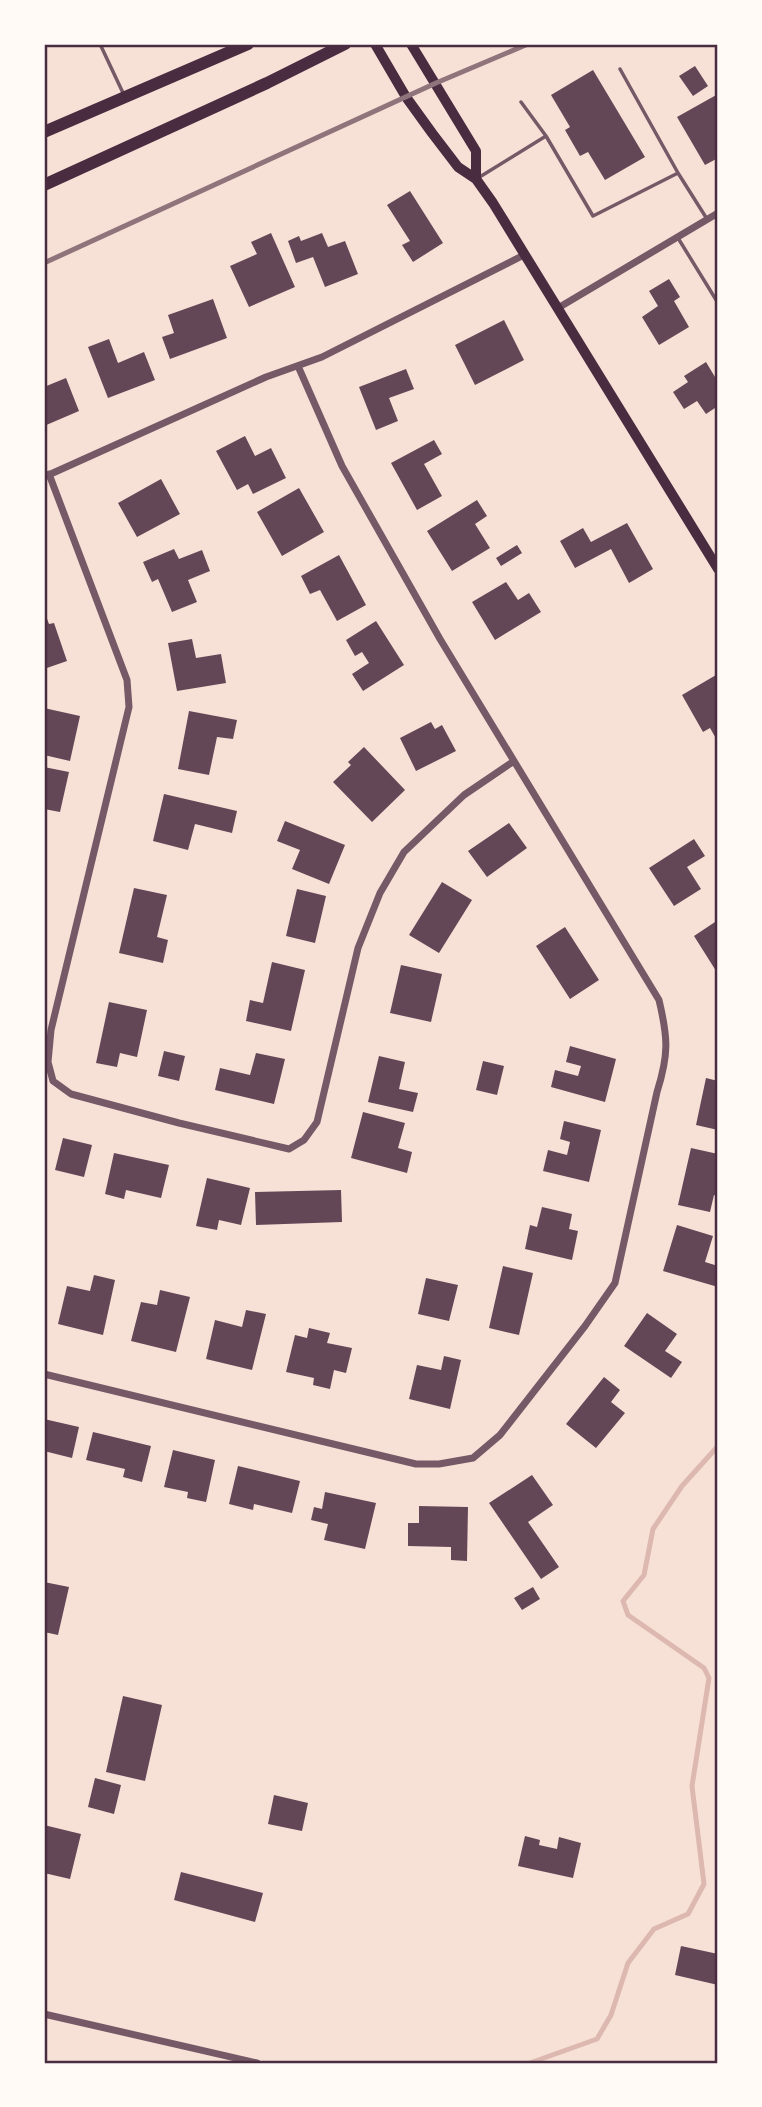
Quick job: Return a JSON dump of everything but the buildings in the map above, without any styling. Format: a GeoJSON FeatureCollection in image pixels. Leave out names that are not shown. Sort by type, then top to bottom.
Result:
{"type":"FeatureCollection","features":[{"type":"Feature","properties":{"kind":"main road"},"geometry":{"type":"LineString","coordinates":[[44,132],[248,44]]}},
{"type":"Feature","properties":{"kind":"main road"},"geometry":{"type":"LineString","coordinates":[[44,185],[267,83],[345,44]]}},
{"type":"Feature","properties":{"kind":"main road"},"geometry":{"type":"LineString","coordinates":[[375,44],[406,97],[439,142],[458,167],[476,179],[718,569]]}},
{"type":"Feature","properties":{"kind":"main road"},"geometry":{"type":"LineString","coordinates":[[411,44],[476,151],[476,179]]}},
{"type":"Feature","properties":{"kind":"street"},"geometry":{"type":"LineString","coordinates":[[558,308],[718,213]]}},
{"type":"Feature","properties":{"kind":"street"},"geometry":{"type":"LineString","coordinates":[[514,761],[464,795],[404,852],[380,893],[358,948],[317,1122],[304,1140],[289,1149],[71,1094],[53,1081],[48,1062],[51,1030],[129,707],[127,680],[47,475],[266,377],[322,357],[524,255]]}},
{"type":"Feature","properties":{"kind":"street"},"geometry":{"type":"LineString","coordinates":[[44,1374],[416,1464],[439,1464],[473,1458],[500,1435],[615,1283],[657,1092],[666,1064],[667,1033],[659,1000],[440,639],[342,466],[298,366]]}},
{"type":"Feature","properties":{"kind":"street"},"geometry":{"type":"LineString","coordinates":[[44,2014],[257,2063]]}},
{"type":"Feature","properties":{"kind":"lane"},"geometry":{"type":"LineString","coordinates":[[100,44],[125,97]]}},
{"type":"Feature","properties":{"kind":"lane"},"geometry":{"type":"LineString","coordinates":[[620,69],[707,220]]}},
{"type":"Feature","properties":{"kind":"lane"},"geometry":{"type":"LineString","coordinates":[[521,102],[546,136],[593,216],[678,173]]}},
{"type":"Feature","properties":{"kind":"lane"},"geometry":{"type":"LineString","coordinates":[[476,179],[546,136]]}},
{"type":"Feature","properties":{"kind":"lane"},"geometry":{"type":"LineString","coordinates":[[678,237],[718,303]]}},
{"type":"Feature","properties":{"kind":"waterway"},"geometry":{"type":"LineString","coordinates":[[530,2063],[597,2039],[611,2015],[628,1963],[654,1929],[688,1914],[704,1884],[692,1786],[709,1678],[704,1668],[628,1615],[623,1601],[644,1575],[653,1529],[682,1486],[718,1446]]}},
{"type":"Feature","properties":{"kind":"railway"},"geometry":{"type":"LineString","coordinates":[[44,263],[436,83],[528,44]]}}]}
